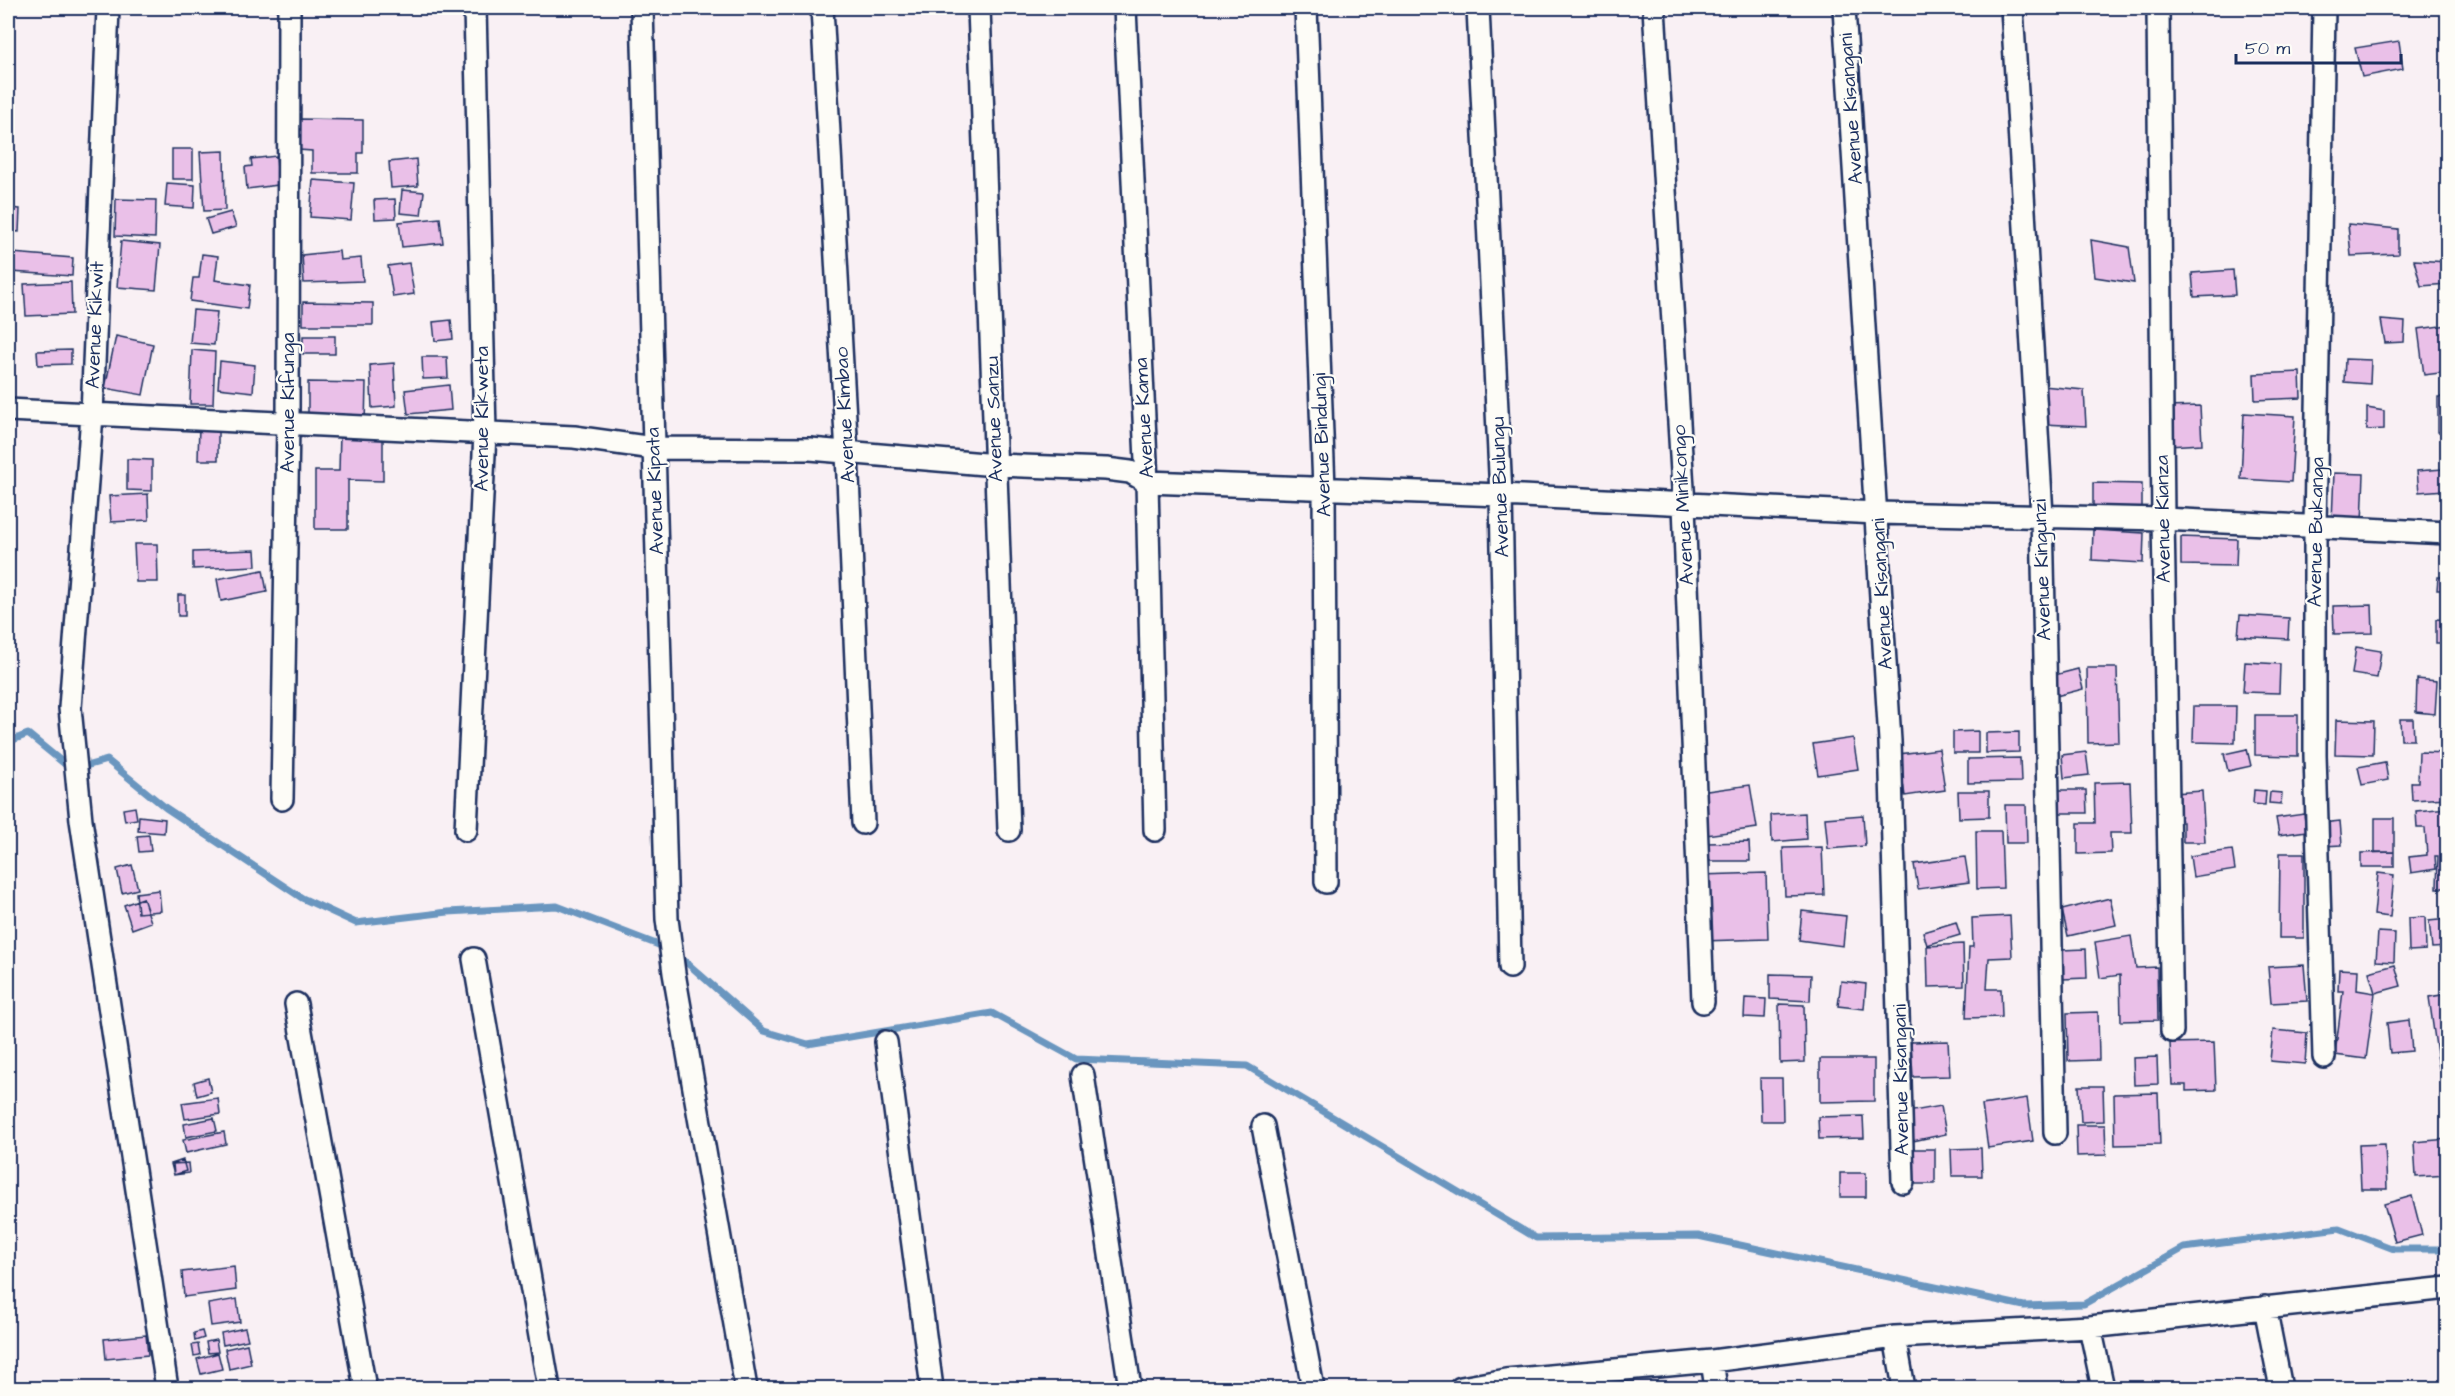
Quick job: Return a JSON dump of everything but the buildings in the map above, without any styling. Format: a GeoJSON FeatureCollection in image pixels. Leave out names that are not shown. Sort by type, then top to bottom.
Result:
{"type":"FeatureCollection","features":[{"type":"Feature","properties":{"kind":"street","name":"Avenue Kikwit"},"geometry":{"type":"LineString","coordinates":[[108,8],[92,415],[70,708],[81,820],[167,1389]]}},
{"type":"Feature","properties":{"kind":"street","name":"Avenue Kifunga"},"geometry":{"type":"LineString","coordinates":[[282,799],[288,423],[289,8]]}},
{"type":"Feature","properties":{"kind":"street","name":"Avenue Kikweta"},"geometry":{"type":"LineString","coordinates":[[466,830],[485,433],[475,8]]}},
{"type":"Feature","properties":{"kind":"street","name":"Avenue Kipata"},"geometry":{"type":"LineString","coordinates":[[642,8],[667,919],[674,974],[746,1389]]}},
{"type":"Feature","properties":{"kind":"street","name":"Avenue Kimbao"},"geometry":{"type":"LineString","coordinates":[[822,8],[847,454],[863,823]]}},
{"type":"Feature","properties":{"kind":"street","name":"Avenue Sanzu"},"geometry":{"type":"LineString","coordinates":[[979,8],[1009,830]]}},
{"type":"Feature","properties":{"kind":"street","name":"Avenue Kama"},"geometry":{"type":"LineString","coordinates":[[1125,8],[1147,482],[1155,830]]}},
{"type":"Feature","properties":{"kind":"street","name":"Avenue Bindungi"},"geometry":{"type":"LineString","coordinates":[[1306,8],[1324,488],[1326,882]]}},
{"type":"Feature","properties":{"kind":"street","name":"Avenue Bulungu"},"geometry":{"type":"LineString","coordinates":[[1478,8],[1501,495],[1510,967]]}},
{"type":"Feature","properties":{"kind":"street","name":"Avenue Minikongo"},"geometry":{"type":"LineString","coordinates":[[1654,8],[1684,505],[1703,1002]]}},
{"type":"Feature","properties":{"kind":"street","name":"Avenue Kisangani"},"geometry":{"type":"LineString","coordinates":[[1845,8],[1890,741],[1903,1182]]}},
{"type":"Feature","properties":{"kind":"street","name":"Avenue Kingunzi"},"geometry":{"type":"LineString","coordinates":[[2012,8],[2042,515],[2055,1133]]}},
{"type":"Feature","properties":{"kind":"street","name":"Avenue Kianza"},"geometry":{"type":"LineString","coordinates":[[2158,8],[2163,519],[2172,1031]]}},
{"type":"Feature","properties":{"kind":"street","name":"Avenue Bukanga"},"geometry":{"type":"LineString","coordinates":[[2324,8],[2315,528],[2315,755],[2324,1057]]}},
{"type":"Feature","properties":{"kind":"street"},"geometry":{"type":"LineString","coordinates":[[8,410],[574,437],[653,448],[810,449],[847,454],[996,465],[1114,470],[1131,472],[1147,482],[1501,495],[1877,513],[2163,519],[2448,533]]}},
{"type":"Feature","properties":{"kind":"street"},"geometry":{"type":"LineString","coordinates":[[474,959],[549,1389]]}},
{"type":"Feature","properties":{"kind":"street"},"geometry":{"type":"LineString","coordinates":[[296,1004],[365,1389]]}},
{"type":"Feature","properties":{"kind":"street"},"geometry":{"type":"LineString","coordinates":[[886,1042],[932,1389]]}},
{"type":"Feature","properties":{"kind":"street"},"geometry":{"type":"LineString","coordinates":[[1083,1075],[1130,1389]]}},
{"type":"Feature","properties":{"kind":"street"},"geometry":{"type":"LineString","coordinates":[[1263,1126],[1313,1389]]}},
{"type":"Feature","properties":{"kind":"street"},"geometry":{"type":"LineString","coordinates":[[1461,1389],[1712,1362],[1895,1337],[2090,1327],[2448,1288]]}},
{"type":"Feature","properties":{"kind":"street"},"geometry":{"type":"LineString","coordinates":[[2265,1307],[2281,1389]]}},
{"type":"Feature","properties":{"kind":"street"},"geometry":{"type":"LineString","coordinates":[[2090,1327],[2103,1389]]}},
{"type":"Feature","properties":{"kind":"street"},"geometry":{"type":"LineString","coordinates":[[1895,1337],[1904,1389]]}},
{"type":"Feature","properties":{"kind":"street"},"geometry":{"type":"LineString","coordinates":[[1712,1362],[1716,1389]]}},
{"type":"Feature","properties":{"kind":"waterway"},"geometry":{"type":"LineString","coordinates":[[8,742],[28,734],[72,770],[107,760],[166,808],[302,898],[356,923],[448,912],[557,906],[669,949]]}},
{"type":"Feature","properties":{"kind":"waterway"},"geometry":{"type":"LineString","coordinates":[[678,955],[764,1031],[808,1044],[992,1013],[1076,1059],[1247,1066],[1536,1238],[1698,1236],[2024,1306],[2084,1304],[2184,1248],[2339,1228],[2394,1249],[2448,1249]]}}]}
